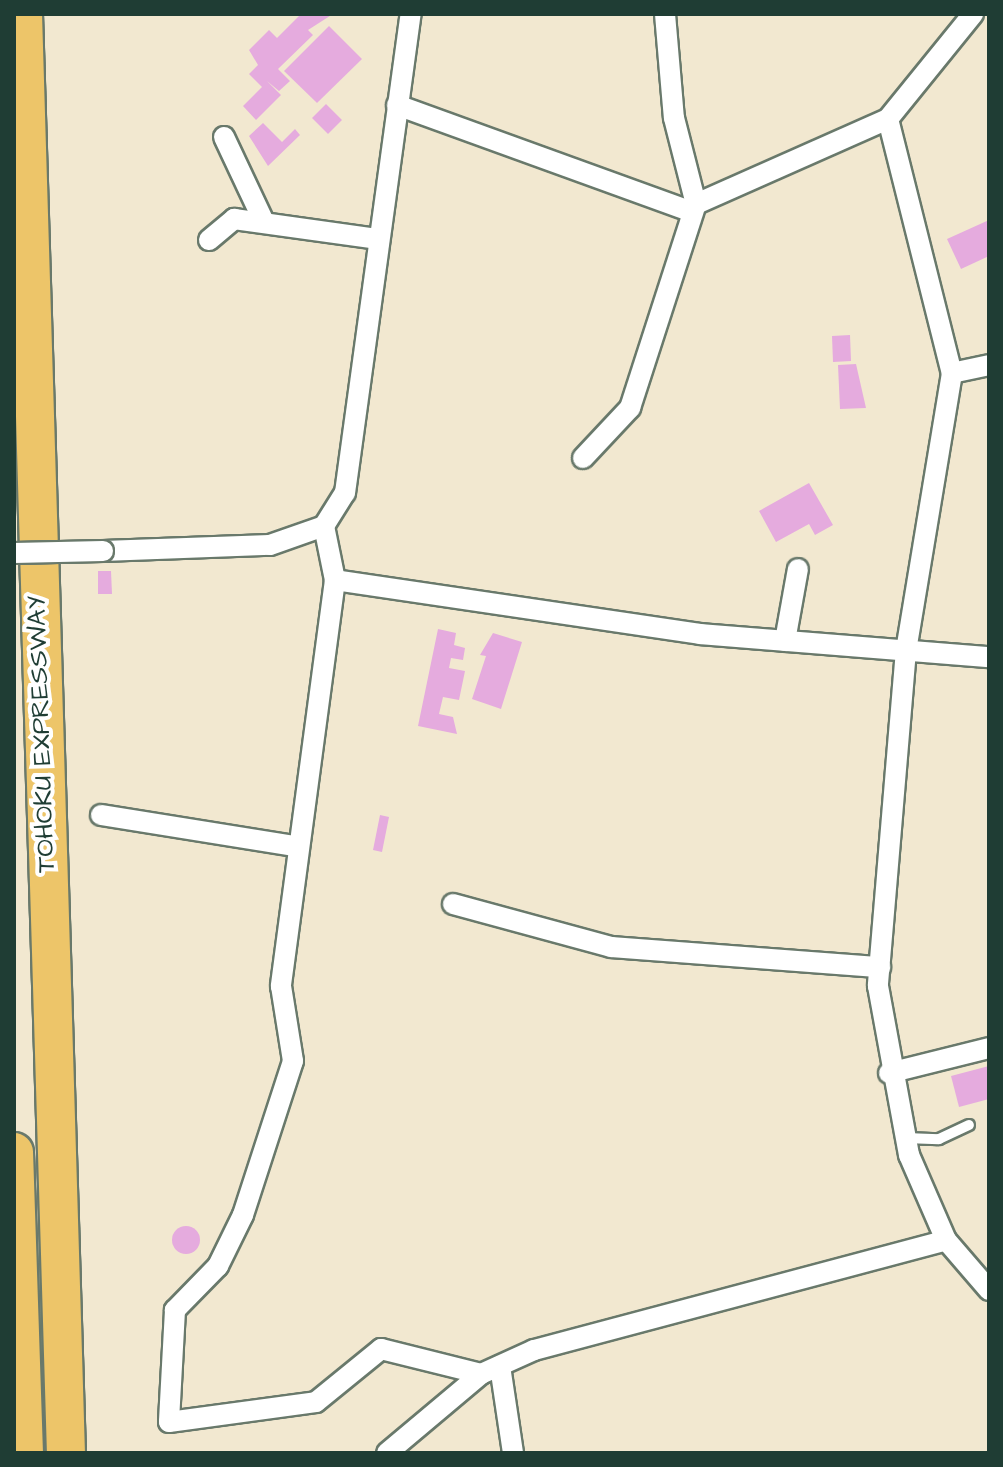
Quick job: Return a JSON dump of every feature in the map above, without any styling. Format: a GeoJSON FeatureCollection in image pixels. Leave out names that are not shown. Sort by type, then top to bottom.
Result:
{"type":"FeatureCollection","features":[{"type":"Feature","properties":{"kind":"highway","name":"TOHOKU EXPRESSWAY"},"geometry":{"type":"LineString","coordinates":[[23,14],[66,1453]]}},
{"type":"Feature","properties":{"kind":"highway"},"geometry":{"type":"LineString","coordinates":[[14,1152],[24,1453]]}},
{"type":"Feature","properties":{"kind":"street"},"geometry":{"type":"LineString","coordinates":[[14,553],[270,545],[324,526],[345,493],[411,14]]}},
{"type":"Feature","properties":{"kind":"street"},"geometry":{"type":"LineString","coordinates":[[583,458],[630,408],[694,208],[674,118],[665,14]]}},
{"type":"Feature","properties":{"kind":"street"},"geometry":{"type":"LineString","coordinates":[[397,105],[694,208],[888,119],[932,55],[973,14]]}},
{"type":"Feature","properties":{"kind":"street"},"geometry":{"type":"LineString","coordinates":[[888,119],[952,373],[906,650],[880,967],[889,1073],[905,1138],[946,1240],[989,1290]]}},
{"type":"Feature","properties":{"kind":"street"},"geometry":{"type":"LineString","coordinates":[[224,137],[264,222]]}},
{"type":"Feature","properties":{"kind":"street"},"geometry":{"type":"LineString","coordinates":[[209,240],[234,219],[379,239]]}},
{"type":"Feature","properties":{"kind":"street"},"geometry":{"type":"LineString","coordinates":[[952,373],[989,365]]}},
{"type":"Feature","properties":{"kind":"street"},"geometry":{"type":"LineString","coordinates":[[324,526],[335,580],[295,846],[281,986],[293,1061],[243,1215],[218,1266],[175,1310],[169,1422],[316,1402],[381,1349],[490,1370]]}},
{"type":"Feature","properties":{"kind":"street"},"geometry":{"type":"LineString","coordinates":[[785,641],[798,569]]}},
{"type":"Feature","properties":{"kind":"street"},"geometry":{"type":"LineString","coordinates":[[335,580],[785,641],[989,657]]}},
{"type":"Feature","properties":{"kind":"street"},"geometry":{"type":"LineString","coordinates":[[101,815],[295,846]]}},
{"type":"Feature","properties":{"kind":"street"},"geometry":{"type":"LineString","coordinates":[[453,904],[611,947],[880,967]]}},
{"type":"Feature","properties":{"kind":"street"},"geometry":{"type":"LineString","coordinates":[[889,1073],[989,1048]]}},
{"type":"Feature","properties":{"kind":"street"},"geometry":{"type":"LineString","coordinates":[[387,1453],[490,1370],[534,1350],[946,1240]]}},
{"type":"Feature","properties":{"kind":"street"},"geometry":{"type":"LineString","coordinates":[[490,1370],[513,1453]]}},
{"type":"Feature","properties":{"kind":"lane"},"geometry":{"type":"LineString","coordinates":[[905,1138],[939,1139],[969,1125]]}},
{"type":"Feature","properties":{"kind":"building"},"geometry":{"type":"Polygon","coordinates":[[[301,14],[333,14],[308,30],[313,35],[278,69],[290,81],[279,91],[267,81],[281,95],[256,120],[243,106],[262,87],[249,74],[258,65],[249,50],[269,30],[277,38],[301,14]]]}},
{"type":"Feature","properties":{"kind":"building"},"geometry":{"type":"Polygon","coordinates":[[[329,26],[362,59],[317,103],[284,71],[329,26]]]}},
{"type":"Feature","properties":{"kind":"building"},"geometry":{"type":"Polygon","coordinates":[[[326,104],[342,120],[328,134],[312,118],[326,104]]]}},
{"type":"Feature","properties":{"kind":"building"},"geometry":{"type":"Polygon","coordinates":[[[263,123],[282,142],[295,129],[300,135],[268,166],[249,136],[263,123]]]}},
{"type":"Feature","properties":{"kind":"building"},"geometry":{"type":"Polygon","coordinates":[[[989,220],[989,256],[961,269],[947,239],[989,220]]]}},
{"type":"Feature","properties":{"kind":"building"},"geometry":{"type":"Polygon","coordinates":[[[850,335],[851,361],[833,362],[832,336],[850,335]]]}},
{"type":"Feature","properties":{"kind":"building"},"geometry":{"type":"Polygon","coordinates":[[[856,364],[866,408],[840,409],[838,365],[856,364]]]}},
{"type":"Feature","properties":{"kind":"building"},"geometry":{"type":"Polygon","coordinates":[[[809,483],[833,525],[815,535],[809,524],[776,542],[759,511],[809,483]]]}},
{"type":"Feature","properties":{"kind":"building"},"geometry":{"type":"Polygon","coordinates":[[[98,571],[111,571],[112,594],[98,594],[98,571]]]}},
{"type":"Feature","properties":{"kind":"building"},"geometry":{"type":"Polygon","coordinates":[[[438,629],[456,633],[454,645],[465,648],[463,660],[451,658],[449,668],[465,671],[459,700],[443,697],[439,714],[453,717],[457,734],[418,726],[438,629]]]}},
{"type":"Feature","properties":{"kind":"building"},"geometry":{"type":"Polygon","coordinates":[[[493,633],[522,642],[501,709],[472,699],[486,656],[480,655],[493,633]]]}},
{"type":"Feature","properties":{"kind":"building"},"geometry":{"type":"Polygon","coordinates":[[[380,815],[389,817],[382,852],[373,850],[380,815]]]}},
{"type":"Feature","properties":{"kind":"building"},"geometry":{"type":"Polygon","coordinates":[[[989,1066],[989,1099],[959,1107],[951,1076],[989,1066]]]}},
{"type":"Feature","properties":{"kind":"building"},"geometry":{"type":"Polygon","coordinates":[[[186,1226],[196,1230],[200,1240],[196,1250],[186,1254],[176,1250],[172,1240],[176,1230],[186,1226]]]}}]}
